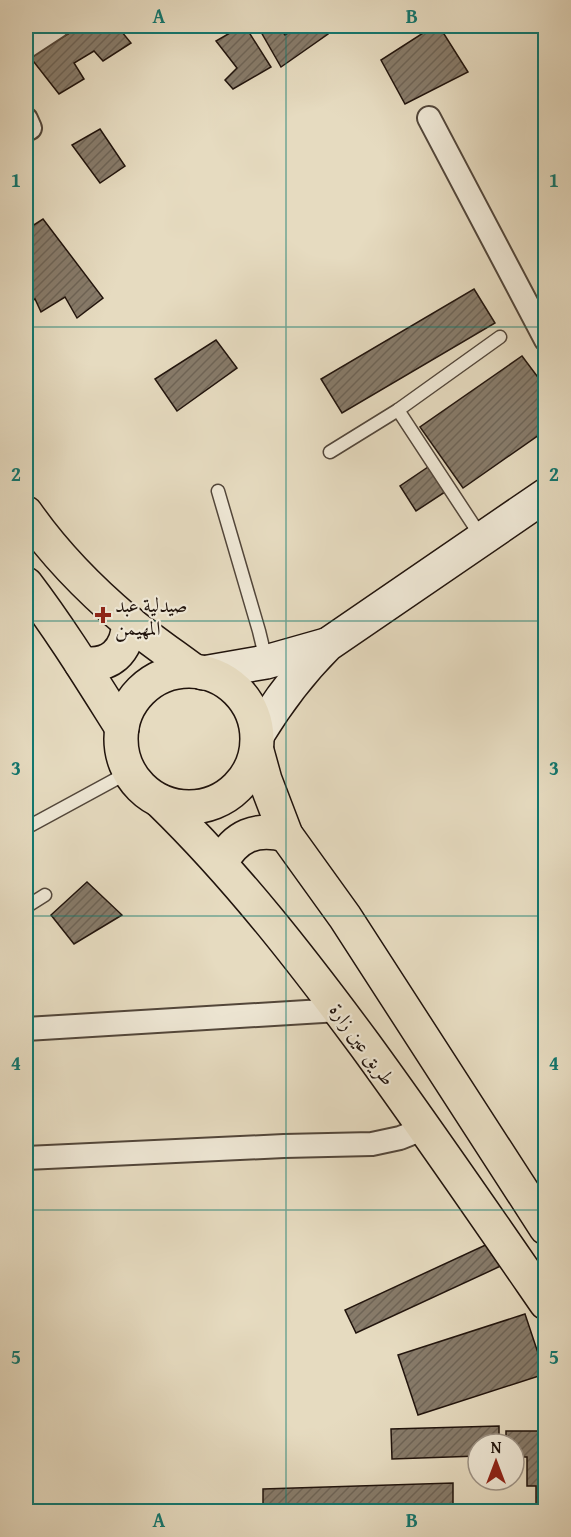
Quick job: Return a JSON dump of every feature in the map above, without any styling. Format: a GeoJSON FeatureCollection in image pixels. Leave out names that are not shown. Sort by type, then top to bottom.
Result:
{"type":"FeatureCollection","features":[{"type":"Feature","properties":{"kind":"main road"},"geometry":{"type":"LineString","coordinates":[[327,645],[266,662],[198,672],[176,672],[161,677],[135,698],[126,712],[121,743],[123,758],[129,772],[142,789],[160,801],[175,806],[191,807],[221,800],[245,780],[252,766],[257,743],[272,710],[307,665],[327,645],[546,495]]}},
{"type":"Feature","properties":{"kind":"main road"},"geometry":{"type":"LineString","coordinates":[[26,513],[53,549],[103,600],[129,622],[198,672],[217,677],[230,684],[241,694],[255,720],[257,743],[268,789],[286,835],[345,917],[546,1228]]}},
{"type":"Feature","properties":{"kind":"main road"},"geometry":{"type":"LineString","coordinates":[[26,584],[81,663],[122,728]]}},
{"type":"Feature","properties":{"kind":"main road"},"geometry":{"type":"LineString","coordinates":[[81,663],[101,663],[111,659],[125,643],[129,622]]}},
{"type":"Feature","properties":{"kind":"main road","name":"طريق عين زارة"},"geometry":{"type":"LineString","coordinates":[[160,801],[220,863],[339,1010],[425,1128],[546,1303]]}},
{"type":"Feature","properties":{"kind":"main road"},"geometry":{"type":"LineString","coordinates":[[220,863],[233,845],[242,838],[263,831],[286,835]]}},
{"type":"Feature","properties":{"kind":"street"},"geometry":{"type":"LineString","coordinates":[[26,47],[58,26]]}},
{"type":"Feature","properties":{"kind":"street"},"geometry":{"type":"LineString","coordinates":[[429,118],[546,340]]}},
{"type":"Feature","properties":{"kind":"street"},"geometry":{"type":"LineString","coordinates":[[26,119],[30,128],[26,130]]}},
{"type":"Feature","properties":{"kind":"street"},"geometry":{"type":"LineString","coordinates":[[26,1029],[339,1010]]}},
{"type":"Feature","properties":{"kind":"street"},"geometry":{"type":"LineString","coordinates":[[26,1158],[372,1144],[400,1138],[425,1128]]}},
{"type":"Feature","properties":{"kind":"lane"},"geometry":{"type":"LineString","coordinates":[[330,452],[398,410],[501,337]]}},
{"type":"Feature","properties":{"kind":"lane"},"geometry":{"type":"LineString","coordinates":[[398,410],[482,539]]}},
{"type":"Feature","properties":{"kind":"lane"},"geometry":{"type":"LineString","coordinates":[[218,491],[266,662]]}},
{"type":"Feature","properties":{"kind":"lane"},"geometry":{"type":"LineString","coordinates":[[26,828],[129,772]]}},
{"type":"Feature","properties":{"kind":"lane"},"geometry":{"type":"LineString","coordinates":[[26,907],[45,895]]}},
{"type":"Feature","properties":{"kind":"building"},"geometry":{"type":"Polygon","coordinates":[[[81,26],[117,26],[131,43],[103,61],[94,51],[74,63],[84,79],[59,94],[30,57],[81,26]]]}},
{"type":"Feature","properties":{"kind":"building"},"geometry":{"type":"Polygon","coordinates":[[[245,26],[271,67],[233,89],[225,80],[237,68],[216,41],[245,26]]]}},
{"type":"Feature","properties":{"kind":"building"},"geometry":{"type":"Polygon","coordinates":[[[270,26],[278,26],[285,35],[299,26],[323,26],[328,34],[281,67],[261,32],[270,26]]]}},
{"type":"Feature","properties":{"kind":"building"},"geometry":{"type":"Polygon","coordinates":[[[434,26],[439,26],[468,72],[405,104],[381,60],[434,26]]]}},
{"type":"Feature","properties":{"kind":"building"},"geometry":{"type":"Polygon","coordinates":[[[100,129],[125,166],[100,183],[72,145],[100,129]]]}},
{"type":"Feature","properties":{"kind":"building"},"geometry":{"type":"Polygon","coordinates":[[[43,219],[103,298],[77,318],[65,297],[41,312],[35,299],[26,306],[26,263],[28,261],[26,230],[43,219]]]}},
{"type":"Feature","properties":{"kind":"building"},"geometry":{"type":"Polygon","coordinates":[[[474,289],[495,323],[342,413],[321,379],[474,289]]]}},
{"type":"Feature","properties":{"kind":"building"},"geometry":{"type":"Polygon","coordinates":[[[216,340],[237,368],[177,411],[155,379],[216,340]]]}},
{"type":"Feature","properties":{"kind":"building"},"geometry":{"type":"Polygon","coordinates":[[[522,356],[546,388],[546,430],[463,488],[420,427],[522,356]]]}},
{"type":"Feature","properties":{"kind":"building"},"geometry":{"type":"Polygon","coordinates":[[[431,465],[448,490],[416,511],[400,486],[431,465]]]}},
{"type":"Feature","properties":{"kind":"building"},"geometry":{"type":"Polygon","coordinates":[[[87,882],[122,915],[74,944],[51,915],[87,882]]]}},
{"type":"Feature","properties":{"kind":"building"},"geometry":{"type":"Polygon","coordinates":[[[492,1242],[503,1265],[356,1333],[345,1310],[492,1242]]]}},
{"type":"Feature","properties":{"kind":"building"},"geometry":{"type":"Polygon","coordinates":[[[525,1314],[545,1374],[418,1415],[398,1355],[525,1314]]]}},
{"type":"Feature","properties":{"kind":"building"},"geometry":{"type":"Polygon","coordinates":[[[499,1426],[499,1432],[466,1432],[466,1456],[392,1459],[391,1429],[499,1426]]]}},
{"type":"Feature","properties":{"kind":"building"},"geometry":{"type":"Polygon","coordinates":[[[546,1431],[546,1512],[536,1512],[536,1486],[527,1486],[526,1432],[506,1432],[546,1431]]]}},
{"type":"Feature","properties":{"kind":"building"},"geometry":{"type":"Polygon","coordinates":[[[453,1483],[453,1512],[263,1512],[263,1489],[453,1483]]]}},
{"type":"Feature","properties":{"kind":"place","name":"صيدلية عبد المهيمن"},"geometry":{"type":"Point","coordinates":[103,615]}}]}
